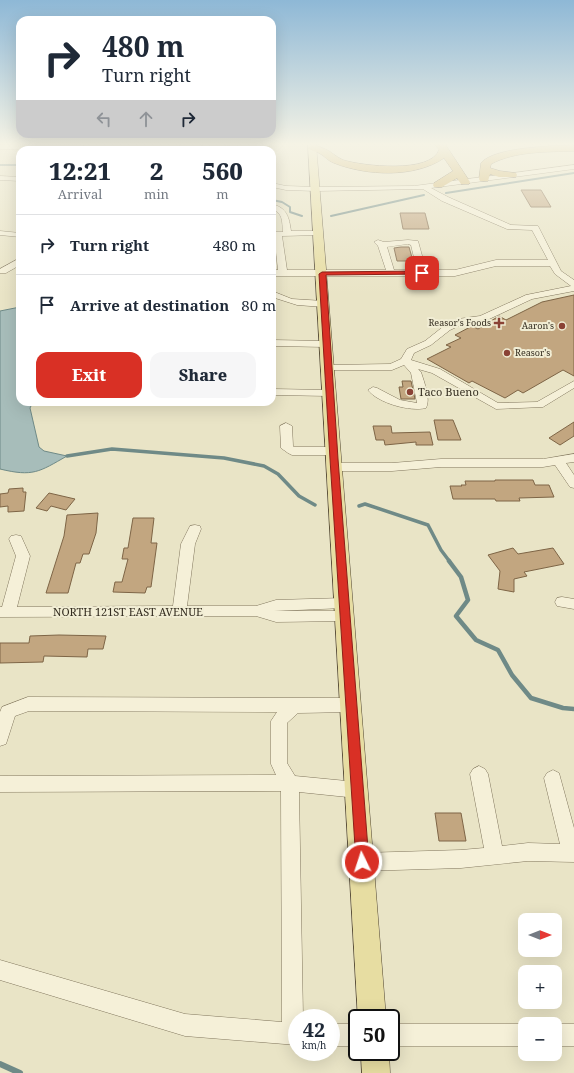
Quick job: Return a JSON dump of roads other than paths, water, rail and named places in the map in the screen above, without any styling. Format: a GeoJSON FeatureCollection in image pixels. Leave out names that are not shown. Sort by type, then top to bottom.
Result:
{"type":"FeatureCollection","features":[{"type":"Feature","properties":{"kind":"main road"},"geometry":{"type":"LineString","coordinates":[[316,194],[371,1009]]}},
{"type":"Feature","properties":{"kind":"main road"},"geometry":{"type":"LineString","coordinates":[[375,1061],[376,1073]]}},
{"type":"Feature","properties":{"kind":"street"},"geometry":{"type":"LineString","coordinates":[[437,194],[445,199],[510,227],[535,228],[558,272],[574,284]]}},
{"type":"Feature","properties":{"kind":"street"},"geometry":{"type":"LineString","coordinates":[[276,207],[284,212],[279,234],[283,273]]}},
{"type":"Feature","properties":{"kind":"street"},"geometry":{"type":"LineString","coordinates":[[0,233],[16,235]]}},
{"type":"Feature","properties":{"kind":"street"},"geometry":{"type":"LineString","coordinates":[[279,234],[319,233]]}},
{"type":"Feature","properties":{"kind":"street"},"geometry":{"type":"LineString","coordinates":[[391,273],[380,244],[415,243],[421,269]]}},
{"type":"Feature","properties":{"kind":"street"},"geometry":{"type":"LineString","coordinates":[[276,263],[282,263]]}},
{"type":"Feature","properties":{"kind":"street"},"geometry":{"type":"LineString","coordinates":[[388,264],[455,273],[496,263],[553,263]]}},
{"type":"Feature","properties":{"kind":"street"},"geometry":{"type":"LineString","coordinates":[[3,272],[16,264]]}},
{"type":"Feature","properties":{"kind":"street"},"geometry":{"type":"LineString","coordinates":[[276,273],[391,273],[421,269]]}},
{"type":"Feature","properties":{"kind":"street"},"geometry":{"type":"LineString","coordinates":[[328,368],[392,367],[405,361],[410,351],[428,343],[447,328],[461,321],[482,319],[529,297],[574,288]]}},
{"type":"Feature","properties":{"kind":"street"},"geometry":{"type":"LineString","coordinates":[[276,296],[284,300],[294,302],[324,304]]}},
{"type":"Feature","properties":{"kind":"street"},"geometry":{"type":"LineString","coordinates":[[276,343],[326,344]]}},
{"type":"Feature","properties":{"kind":"street"},"geometry":{"type":"LineString","coordinates":[[405,361],[436,371],[496,406],[539,405],[574,384]]}},
{"type":"Feature","properties":{"kind":"street"},"geometry":{"type":"LineString","coordinates":[[373,390],[398,404],[406,406],[422,406],[422,398],[416,372],[405,361]]}},
{"type":"Feature","properties":{"kind":"street"},"geometry":{"type":"LineString","coordinates":[[276,392],[329,393]]}},
{"type":"Feature","properties":{"kind":"street"},"geometry":{"type":"LineString","coordinates":[[286,426],[287,448],[292,451],[334,459],[392,467],[441,463],[559,461],[574,458]]}},
{"type":"Feature","properties":{"kind":"street"},"geometry":{"type":"LineString","coordinates":[[559,461],[574,484]]}},
{"type":"Feature","properties":{"kind":"street"},"geometry":{"type":"LineString","coordinates":[[178,612],[188,544],[195,529]]}},
{"type":"Feature","properties":{"kind":"street"},"geometry":{"type":"LineString","coordinates":[[4,612],[23,556],[16,539]]}},
{"type":"Feature","properties":{"kind":"street","name":"NORTH 121ST EAST AVENUE"},"geometry":{"type":"LineString","coordinates":[[4,612],[256,611],[276,617],[345,610]]}},
{"type":"Feature","properties":{"kind":"street"},"geometry":{"type":"LineString","coordinates":[[0,739],[3,721],[8,712],[28,704],[352,705]]}},
{"type":"Feature","properties":{"kind":"street"},"geometry":{"type":"LineString","coordinates":[[294,706],[279,721],[279,764],[290,783],[295,1009]]}},
{"type":"Feature","properties":{"kind":"street"},"geometry":{"type":"LineString","coordinates":[[479,774],[494,856]]}},
{"type":"Feature","properties":{"kind":"street"},"geometry":{"type":"LineString","coordinates":[[362,862],[461,859],[528,852],[573,853],[553,778]]}},
{"type":"Feature","properties":{"kind":"street"},"geometry":{"type":"LineString","coordinates":[[0,784],[290,783],[357,790]]}},
{"type":"Feature","properties":{"kind":"street"},"geometry":{"type":"LineString","coordinates":[[0,970],[185,1024],[288,1033]]}},
{"type":"Feature","properties":{"kind":"street"},"geometry":{"type":"LineString","coordinates":[[400,1035],[518,1035]]}},
{"type":"Feature","properties":{"kind":"street"},"geometry":{"type":"LineString","coordinates":[[562,1035],[574,1036]]}},
{"type":"Feature","properties":{"kind":"water"},"geometry":{"type":"Polygon","coordinates":[[[16,308],[16,406],[31,406],[30,408],[39,447],[44,451],[67,456],[35,472],[20,473],[0,469],[0,311],[16,308]]]}},
{"type":"Feature","properties":{"kind":"waterway"},"geometry":{"type":"LineString","coordinates":[[331,216],[424,195]]}},
{"type":"Feature","properties":{"kind":"waterway"},"geometry":{"type":"LineString","coordinates":[[276,201],[282,202],[290,207],[290,212],[302,216]]}},
{"type":"Feature","properties":{"kind":"waterway"},"geometry":{"type":"LineString","coordinates":[[67,456],[112,449],[224,458],[264,466],[278,474],[299,496],[315,505]]}},
{"type":"Feature","properties":{"kind":"waterway"},"geometry":{"type":"LineString","coordinates":[[359,506],[365,504],[428,525],[441,550],[450,562]]}},
{"type":"Feature","properties":{"kind":"waterway"},"geometry":{"type":"LineString","coordinates":[[449,561],[461,577],[468,600],[456,616],[476,640],[498,650],[512,675],[531,698],[563,708],[574,709]]}},
{"type":"Feature","properties":{"kind":"waterway"},"geometry":{"type":"LineString","coordinates":[[0,1064],[20,1073]]}},
{"type":"Feature","properties":{"kind":"place","name":"Reasor's Foods"},"geometry":{"type":"Point","coordinates":[499,323]}},
{"type":"Feature","properties":{"kind":"place","name":"Aaron's"},"geometry":{"type":"Point","coordinates":[562,326]}},
{"type":"Feature","properties":{"kind":"place","name":"Reasor's"},"geometry":{"type":"Point","coordinates":[507,353]}},
{"type":"Feature","properties":{"kind":"place","name":"Taco Bueno"},"geometry":{"type":"Point","coordinates":[410,392]}}]}
